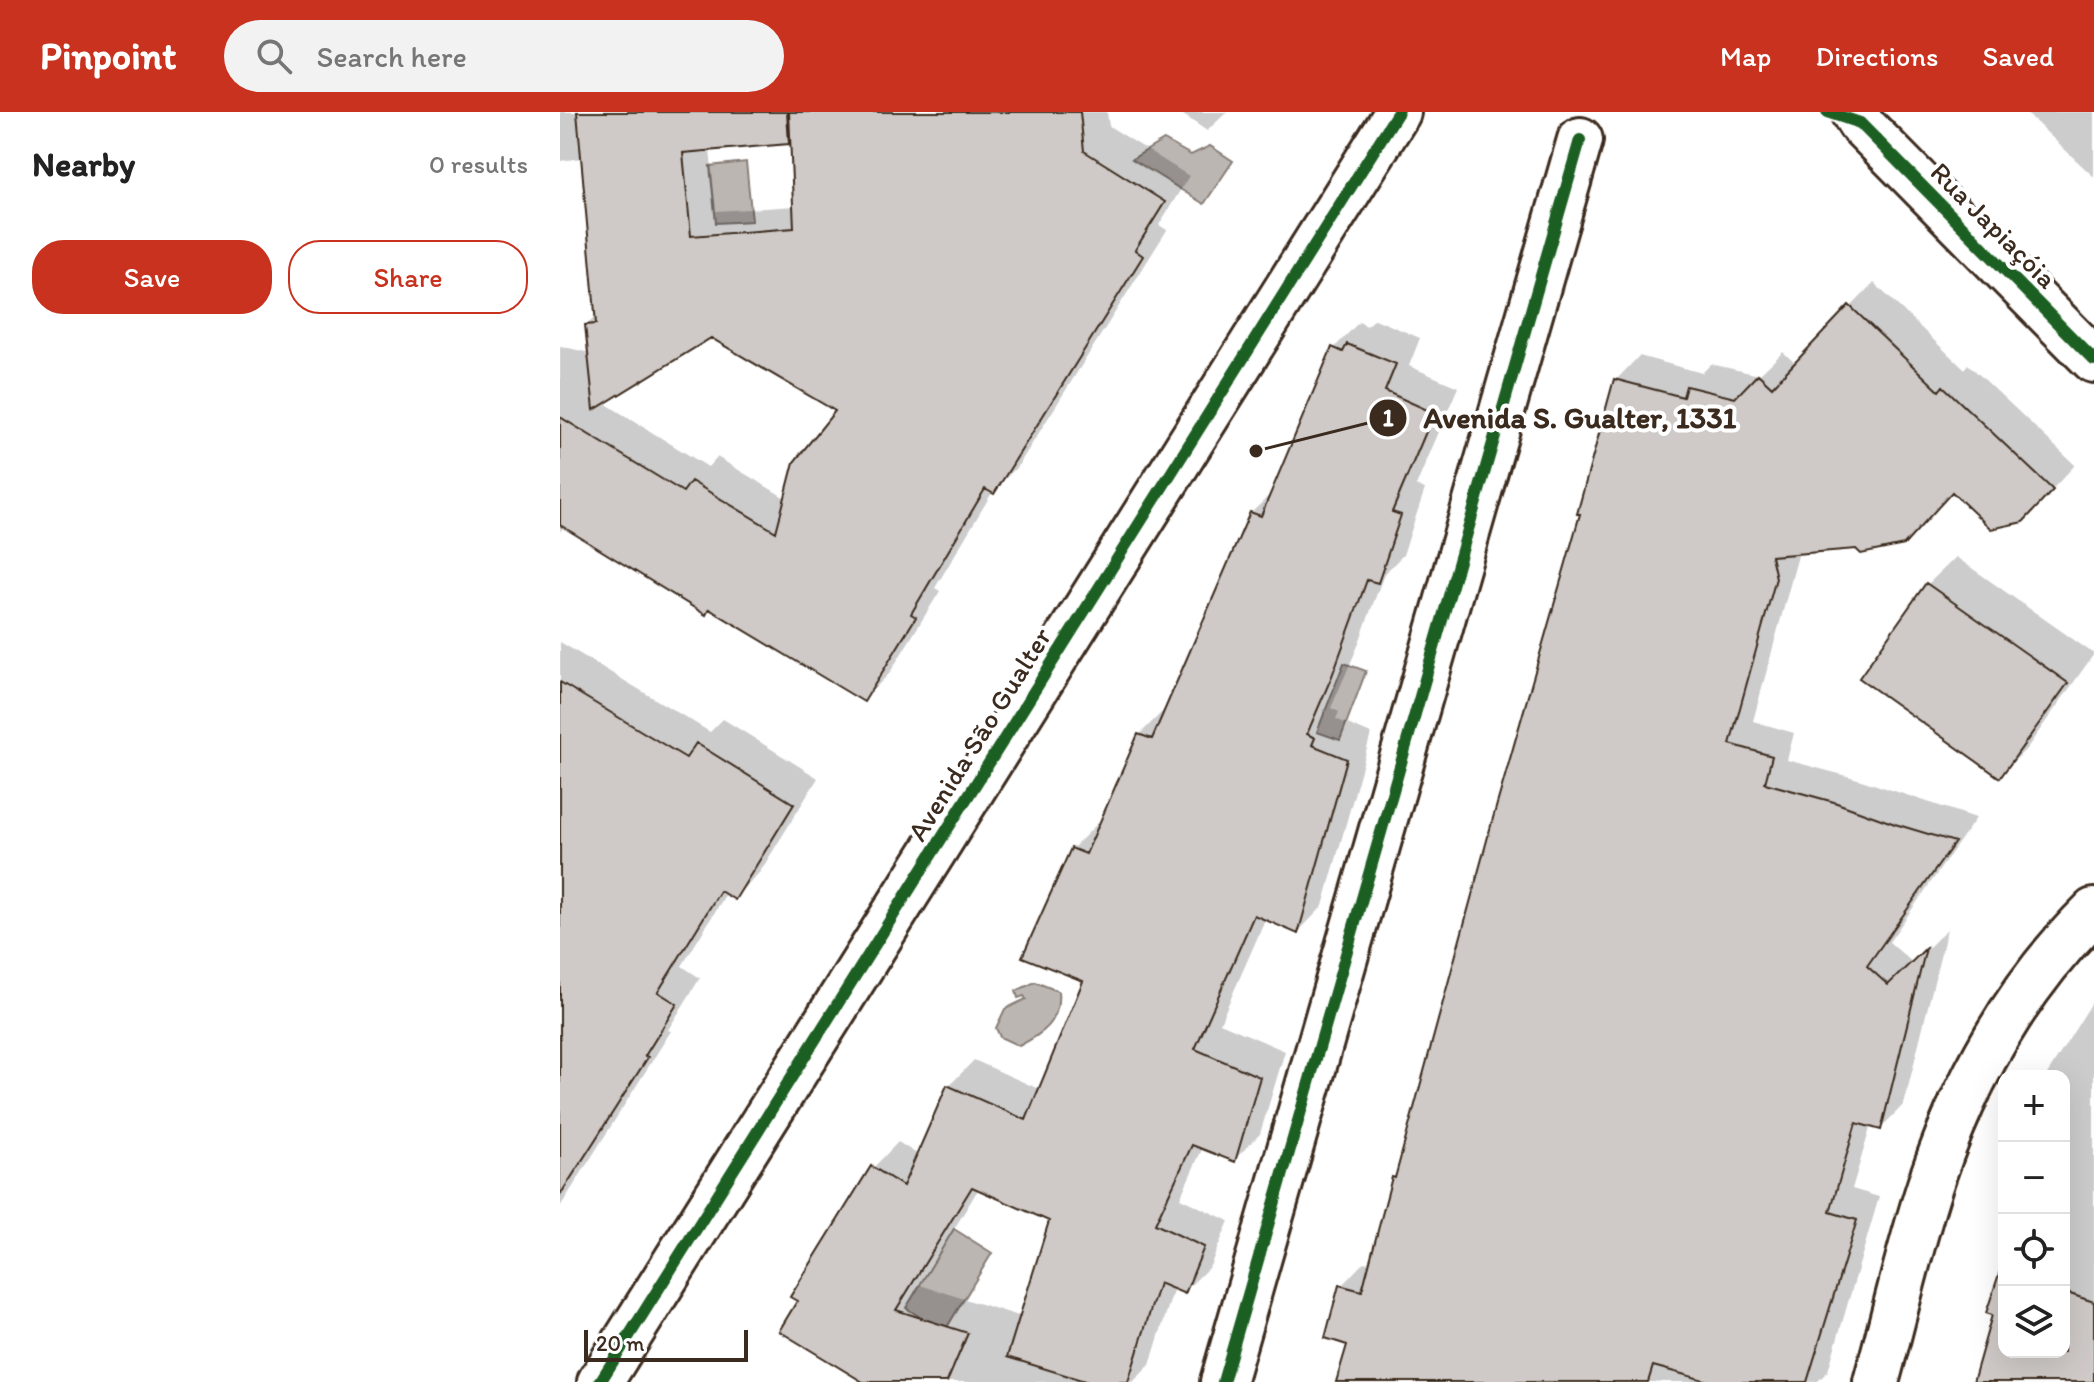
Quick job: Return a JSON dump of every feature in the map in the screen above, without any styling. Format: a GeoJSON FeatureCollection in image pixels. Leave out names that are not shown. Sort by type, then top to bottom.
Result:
{"type":"FeatureCollection","features":[{"type":"Feature","properties":{"kind":"street","name":"Avenida São Gualter"},"geometry":{"type":"LineString","coordinates":[[600,1382],[1398,112]]}},
{"type":"Feature","properties":{"kind":"street","name":"Rua Japiaçóia"},"geometry":{"type":"LineString","coordinates":[[1847,116],[2094,360]]}},
{"type":"Feature","properties":{"kind":"street"},"geometry":{"type":"LineString","coordinates":[[1223,1382],[1580,140]]}},
{"type":"Feature","properties":{"kind":"street"},"geometry":{"type":"LineString","coordinates":[[1876,1382],[1933,1176],[1968,1090],[1992,1043],[2018,1003],[2072,933],[2094,911]]}},
{"type":"Feature","properties":{"kind":"shaded area"},"geometry":{"type":"Polygon","coordinates":[[[1164,140],[1191,155],[1210,146],[1233,161],[1204,204],[1132,159],[1164,140]]]}},
{"type":"Feature","properties":{"kind":"shaded area"},"geometry":{"type":"Polygon","coordinates":[[[746,162],[752,221],[716,223],[710,166],[746,162]]]}},
{"type":"Feature","properties":{"kind":"shaded area"},"geometry":{"type":"Polygon","coordinates":[[[1344,663],[1366,671],[1340,740],[1317,732],[1344,663]]]}},
{"type":"Feature","properties":{"kind":"shaded area"},"geometry":{"type":"Polygon","coordinates":[[[1035,982],[1058,991],[1057,1011],[1049,1026],[1019,1046],[1000,1037],[996,1028],[1005,1009],[1026,999],[1024,996],[1018,998],[1016,991],[1035,982]]]}},
{"type":"Feature","properties":{"kind":"shaded area"},"geometry":{"type":"Polygon","coordinates":[[[954,1229],[992,1253],[944,1332],[906,1308],[954,1229]]]}},
{"type":"Feature","properties":{"kind":"building"},"geometry":{"type":"Polygon","coordinates":[[[577,112],[787,112],[789,144],[683,153],[691,236],[794,228],[789,112],[1080,112],[1084,151],[1165,202],[1135,250],[1143,256],[994,494],[985,489],[911,614],[916,617],[864,702],[709,609],[706,615],[560,525],[560,417],[683,492],[691,481],[776,532],[794,462],[835,411],[711,338],[594,410],[585,325],[596,324],[577,112]]]}},
{"type":"Feature","properties":{"kind":"building"},"geometry":{"type":"Polygon","coordinates":[[[1849,305],[1939,391],[1943,386],[2053,490],[2023,522],[1991,529],[1952,492],[1904,545],[1861,554],[1856,549],[1771,556],[1776,578],[1730,744],[1772,756],[1765,783],[1955,842],[1867,966],[1888,985],[1926,948],[1881,1130],[1856,1123],[1830,1212],[1857,1220],[1807,1382],[1711,1382],[1653,1366],[1648,1382],[1336,1382],[1347,1345],[1325,1338],[1339,1285],[1362,1291],[1580,514],[1577,514],[1614,379],[1683,397],[1686,386],[1735,398],[1758,374],[1772,387],[1849,305]]]}},
{"type":"Feature","properties":{"kind":"building"},"geometry":{"type":"Polygon","coordinates":[[[1347,344],[1396,364],[1385,391],[1434,413],[1392,512],[1401,515],[1378,583],[1367,580],[1307,734],[1315,738],[1312,745],[1347,759],[1298,934],[1254,915],[1195,1049],[1260,1077],[1235,1162],[1192,1145],[1155,1224],[1204,1247],[1185,1294],[1159,1283],[1128,1382],[1088,1382],[1007,1357],[1049,1221],[972,1187],[896,1310],[968,1333],[947,1382],[863,1382],[779,1331],[797,1301],[790,1297],[871,1166],[903,1186],[947,1085],[1026,1120],[1083,981],[1022,957],[1071,848],[1086,854],[1138,734],[1152,739],[1250,512],[1261,516],[1332,347],[1343,352],[1347,344]]]}},
{"type":"Feature","properties":{"kind":"building"},"geometry":{"type":"Polygon","coordinates":[[[1926,583],[2068,683],[2000,778],[1859,678],[1926,583]]]}},
{"type":"Feature","properties":{"kind":"building"},"geometry":{"type":"Polygon","coordinates":[[[560,682],[686,758],[696,743],[794,804],[735,900],[720,891],[658,992],[677,1004],[645,1056],[648,1057],[560,1195],[560,682]]]}},
{"type":"Feature","properties":{"kind":"building"},"geometry":{"type":"Polygon","coordinates":[[[1998,1277],[1998,1358],[2070,1358],[2070,1294],[2094,1302],[2094,1382],[1973,1382],[1992,1315],[1986,1313],[1998,1277]]]}},
{"type":"Feature","properties":{"kind":"cycle path"},"geometry":{"type":"LineString","coordinates":[[600,1382],[1398,112]]}},
{"type":"Feature","properties":{"kind":"cycle path"},"geometry":{"type":"LineString","coordinates":[[1827,112],[1860,123],[2094,360]]}},
{"type":"Feature","properties":{"kind":"cycle path"},"geometry":{"type":"LineString","coordinates":[[1223,1382],[1580,140]]}},
{"type":"Feature","properties":{"kind":"place","name":"Avenida S. Gualter, 1331"},"geometry":{"type":"Point","coordinates":[1256,451]}}]}
